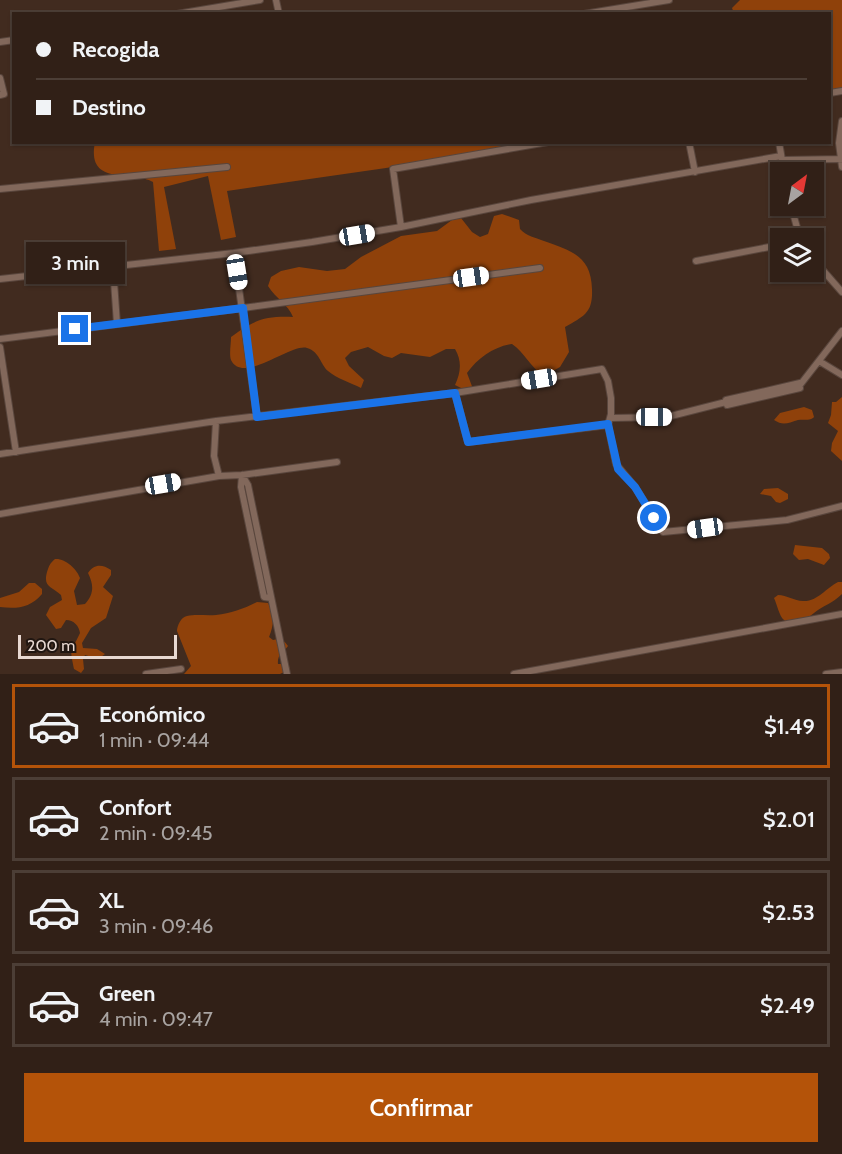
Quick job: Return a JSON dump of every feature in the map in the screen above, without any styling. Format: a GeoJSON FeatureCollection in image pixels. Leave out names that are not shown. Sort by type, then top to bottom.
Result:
{"type":"FeatureCollection","features":[{"type":"Feature","properties":{"kind":"street"},"geometry":{"type":"LineString","coordinates":[[189,12],[260,0]]}},
{"type":"Feature","properties":{"kind":"street"},"geometry":{"type":"LineString","coordinates":[[604,12],[643,2],[669,0]]}},
{"type":"Feature","properties":{"kind":"street"},"geometry":{"type":"LineString","coordinates":[[0,78],[4,94],[0,95]]}},
{"type":"Feature","properties":{"kind":"street"},"geometry":{"type":"LineString","coordinates":[[842,121],[839,143],[842,167]]}},
{"type":"Feature","properties":{"kind":"street"},"geometry":{"type":"LineString","coordinates":[[401,227],[393,169],[537,144]]}},
{"type":"Feature","properties":{"kind":"street"},"geometry":{"type":"LineString","coordinates":[[689,144],[695,171]]}},
{"type":"Feature","properties":{"kind":"street"},"geometry":{"type":"LineString","coordinates":[[778,144],[782,162]]}},
{"type":"Feature","properties":{"kind":"street"},"geometry":{"type":"LineString","coordinates":[[0,279],[234,253],[401,227],[531,200],[781,158],[841,159]]}},
{"type":"Feature","properties":{"kind":"street"},"geometry":{"type":"LineString","coordinates":[[0,189],[227,167]]}},
{"type":"Feature","properties":{"kind":"street"},"geometry":{"type":"LineString","coordinates":[[696,261],[770,247]]}},
{"type":"Feature","properties":{"kind":"street"},"geometry":{"type":"LineString","coordinates":[[234,253],[257,417]]}},
{"type":"Feature","properties":{"kind":"street"},"geometry":{"type":"LineString","coordinates":[[113,267],[117,324]]}},
{"type":"Feature","properties":{"kind":"street"},"geometry":{"type":"LineString","coordinates":[[0,339],[540,268]]}},
{"type":"Feature","properties":{"kind":"street"},"geometry":{"type":"LineString","coordinates":[[824,272],[842,292]]}},
{"type":"Feature","properties":{"kind":"street"},"geometry":{"type":"LineString","coordinates":[[455,393],[468,442],[609,422],[667,417],[800,385],[842,331]]}},
{"type":"Feature","properties":{"kind":"street"},"geometry":{"type":"LineString","coordinates":[[0,347],[16,452]]}},
{"type":"Feature","properties":{"kind":"street"},"geometry":{"type":"LineString","coordinates":[[819,361],[842,375]]}},
{"type":"Feature","properties":{"kind":"street"},"geometry":{"type":"LineString","coordinates":[[0,454],[216,421],[455,393],[602,369],[609,387],[612,406],[609,422],[618,469],[635,487],[661,531],[665,533],[786,520],[842,506]]}},
{"type":"Feature","properties":{"kind":"street"},"geometry":{"type":"LineString","coordinates":[[216,421],[214,456],[219,476]]}},
{"type":"Feature","properties":{"kind":"street"},"geometry":{"type":"LineString","coordinates":[[0,514],[219,476],[338,462]]}},
{"type":"Feature","properties":{"kind":"street"},"geometry":{"type":"LineString","coordinates":[[242,475],[248,485],[268,597],[287,674]]}},
{"type":"Feature","properties":{"kind":"street"},"geometry":{"type":"LineString","coordinates":[[514,674],[842,615]]}},
{"type":"Feature","properties":{"kind":"street"},"geometry":{"type":"LineString","coordinates":[[147,674],[182,669]]}},
{"type":"Feature","properties":{"kind":"street"},"geometry":{"type":"LineString","coordinates":[[826,674],[842,672]]}},
{"type":"Feature","properties":{"kind":"shaded area"},"geometry":{"type":"Polygon","coordinates":[[[740,0],[842,0],[842,89],[831,89],[831,12],[734,12],[732,8],[740,0]]]}},
{"type":"Feature","properties":{"kind":"shaded area"},"geometry":{"type":"Polygon","coordinates":[[[95,144],[524,144],[386,168],[227,191],[236,237],[221,240],[208,176],[164,187],[176,249],[159,251],[153,182],[104,171],[97,166],[94,156],[95,144]]]}},
{"type":"Feature","properties":{"kind":"shaded area"},"geometry":{"type":"Polygon","coordinates":[[[502,214],[519,220],[520,229],[528,235],[578,256],[584,262],[591,278],[592,297],[589,309],[565,327],[569,352],[560,367],[544,376],[512,344],[492,351],[471,368],[467,373],[473,389],[463,389],[455,385],[460,367],[455,349],[446,349],[430,357],[401,353],[392,358],[368,347],[351,352],[345,358],[349,366],[364,380],[361,388],[331,374],[315,352],[307,348],[290,351],[268,362],[246,368],[237,366],[231,360],[231,337],[239,331],[267,318],[293,317],[268,286],[271,277],[281,271],[299,267],[327,271],[345,269],[361,257],[401,236],[437,231],[452,220],[461,218],[472,232],[480,237],[488,234],[494,216],[502,214]]]}},
{"type":"Feature","properties":{"kind":"shaded area"},"geometry":{"type":"Polygon","coordinates":[[[842,397],[842,461],[831,451],[838,431],[828,423],[832,402],[842,397]]]}},
{"type":"Feature","properties":{"kind":"shaded area"},"geometry":{"type":"Polygon","coordinates":[[[804,407],[812,410],[813,418],[786,423],[774,420],[780,413],[804,407]]]}},
{"type":"Feature","properties":{"kind":"shaded area"},"geometry":{"type":"Polygon","coordinates":[[[778,488],[788,494],[788,499],[780,503],[771,496],[760,494],[764,489],[778,488]]]}},
{"type":"Feature","properties":{"kind":"shaded area"},"geometry":{"type":"Polygon","coordinates":[[[795,545],[822,548],[830,558],[824,565],[808,559],[799,560],[793,554],[795,545]]]}},
{"type":"Feature","properties":{"kind":"shaded area"},"geometry":{"type":"Polygon","coordinates":[[[55,559],[67,562],[80,578],[74,591],[77,605],[85,604],[90,597],[92,585],[88,573],[90,570],[98,566],[111,570],[111,575],[103,587],[113,596],[106,618],[91,628],[82,643],[83,648],[97,649],[105,654],[98,659],[85,655],[84,669],[81,673],[74,669],[72,656],[72,650],[80,633],[77,626],[74,622],[66,620],[61,628],[56,629],[46,615],[50,607],[62,600],[61,595],[46,581],[48,568],[55,559]]]}},
{"type":"Feature","properties":{"kind":"shaded area"},"geometry":{"type":"Polygon","coordinates":[[[838,582],[842,582],[842,594],[804,620],[792,623],[781,616],[774,598],[778,595],[808,601],[838,582]]]}},
{"type":"Feature","properties":{"kind":"shaded area"},"geometry":{"type":"Polygon","coordinates":[[[29,583],[35,583],[42,589],[42,594],[37,599],[23,606],[0,607],[0,598],[19,592],[29,583]]]}},
{"type":"Feature","properties":{"kind":"shaded area"},"geometry":{"type":"Polygon","coordinates":[[[257,602],[268,603],[270,607],[273,620],[269,637],[273,640],[282,640],[288,646],[279,656],[278,664],[288,664],[290,669],[280,674],[184,674],[191,666],[177,631],[183,618],[190,615],[227,613],[257,602]]]}},
{"type":"Feature","properties":{"kind":"route"},"geometry":{"type":"LineString","coordinates":[[75,329],[243,308],[257,417],[455,393],[468,442],[608,424],[618,469],[635,487],[654,518]]}}]}
